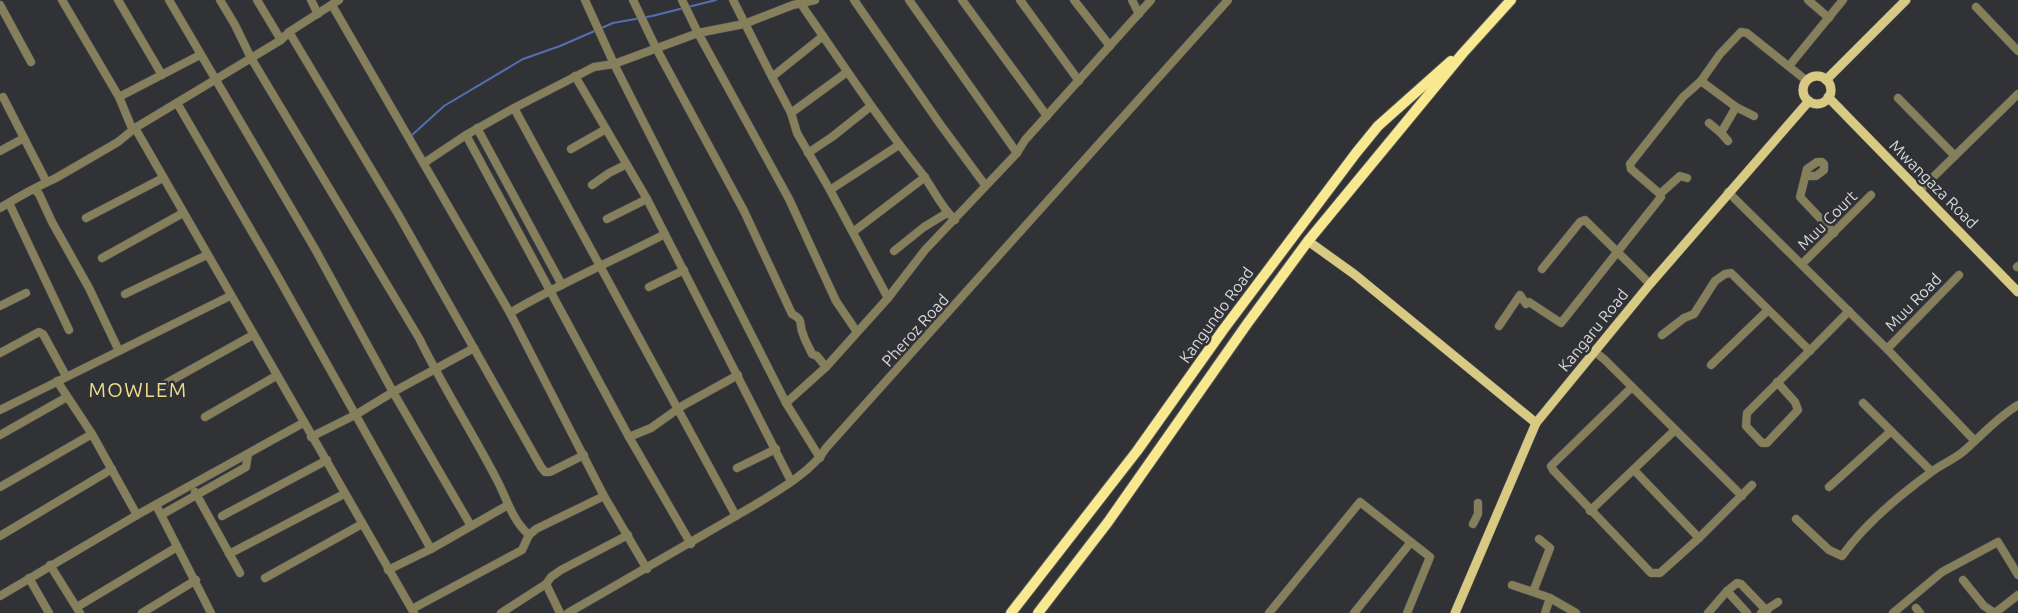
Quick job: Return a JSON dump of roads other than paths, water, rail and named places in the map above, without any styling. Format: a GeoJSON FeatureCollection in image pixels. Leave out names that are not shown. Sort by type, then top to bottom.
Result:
{"type":"FeatureCollection","features":[{"type":"Feature","properties":{"kind":"highway","name":"Kangundo Road"},"geometry":{"type":"LineString","coordinates":[[1038,613],[1108,522],[1253,315],[1308,241],[1463,52],[1511,0]]}},
{"type":"Feature","properties":{"kind":"highway","name":"Kangundo Road"},"geometry":{"type":"LineString","coordinates":[[1011,613],[1137,450],[1235,314],[1356,153],[1378,126],[1439,70],[1463,52]]}},
{"type":"Feature","properties":{"kind":"main road"},"geometry":{"type":"LineString","coordinates":[[1826,80],[1906,0]]}},
{"type":"Feature","properties":{"kind":"main road"},"geometry":{"type":"LineString","coordinates":[[1814,76],[1826,80],[1830,86],[1828,97],[1817,104],[1809,101],[1803,94],[1804,84],[1807,81],[1814,76]]}},
{"type":"Feature","properties":{"kind":"main road","name":"Mwangaza Road"},"geometry":{"type":"LineString","coordinates":[[1828,97],[2018,292]]}},
{"type":"Feature","properties":{"kind":"main road","name":"Kangaru Road"},"geometry":{"type":"LineString","coordinates":[[1455,613],[1536,423],[1728,192],[1809,101]]}},
{"type":"Feature","properties":{"kind":"main road"},"geometry":{"type":"LineString","coordinates":[[1308,241],[1396,307],[1536,423]]}},
{"type":"Feature","properties":{"kind":"street"},"geometry":{"type":"LineString","coordinates":[[118,0],[162,75]]}},
{"type":"Feature","properties":{"kind":"street"},"geometry":{"type":"LineString","coordinates":[[169,0],[315,249],[393,392],[471,525]]}},
{"type":"Feature","properties":{"kind":"street"},"geometry":{"type":"LineString","coordinates":[[220,0],[251,58],[419,338],[498,481],[517,522],[529,535]]}},
{"type":"Feature","properties":{"kind":"street"},"geometry":{"type":"LineString","coordinates":[[257,0],[280,40]]}},
{"type":"Feature","properties":{"kind":"street"},"geometry":{"type":"LineString","coordinates":[[311,0],[318,14]]}},
{"type":"Feature","properties":{"kind":"street"},"geometry":{"type":"LineString","coordinates":[[585,0],[614,64],[786,404],[820,458]]}},
{"type":"Feature","properties":{"kind":"street"},"geometry":{"type":"LineString","coordinates":[[633,0],[656,48],[744,211],[792,314],[798,316],[802,323],[801,331],[812,354],[817,356],[826,367]]}},
{"type":"Feature","properties":{"kind":"street"},"geometry":{"type":"LineString","coordinates":[[733,0],[791,113],[797,133],[888,298]]}},
{"type":"Feature","properties":{"kind":"street"},"geometry":{"type":"LineString","coordinates":[[777,0],[781,10]]}},
{"type":"Feature","properties":{"kind":"street"},"geometry":{"type":"LineString","coordinates":[[424,163],[477,128],[575,75],[614,64],[698,33],[744,24],[815,0]]}},
{"type":"Feature","properties":{"kind":"street"},"geometry":{"type":"LineString","coordinates":[[854,0],[985,185]]}},
{"type":"Feature","properties":{"kind":"street"},"geometry":{"type":"LineString","coordinates":[[909,0],[1017,153]]}},
{"type":"Feature","properties":{"kind":"street"},"geometry":{"type":"LineString","coordinates":[[962,0],[1047,116]]}},
{"type":"Feature","properties":{"kind":"street"},"geometry":{"type":"LineString","coordinates":[[1020,0],[1079,81]]}},
{"type":"Feature","properties":{"kind":"street"},"geometry":{"type":"LineString","coordinates":[[1074,0],[1110,46]]}},
{"type":"Feature","properties":{"kind":"street"},"geometry":{"type":"LineString","coordinates":[[1132,0],[1139,14]]}},
{"type":"Feature","properties":{"kind":"street"},"geometry":{"type":"LineString","coordinates":[[786,404],[826,367],[888,298],[925,250],[1017,153],[1025,140],[1151,0]]}},
{"type":"Feature","properties":{"kind":"street","name":"Pheroz Road"},"geometry":{"type":"LineString","coordinates":[[568,613],[691,544],[792,481],[820,458],[826,448],[1228,0]]}},
{"type":"Feature","properties":{"kind":"street"},"geometry":{"type":"LineString","coordinates":[[1808,0],[1829,18]]}},
{"type":"Feature","properties":{"kind":"street"},"geometry":{"type":"LineString","coordinates":[[1789,66],[1843,0]]}},
{"type":"Feature","properties":{"kind":"street"},"geometry":{"type":"LineString","coordinates":[[64,1],[119,97],[131,126],[135,128],[413,611],[522,550],[529,535],[536,529],[604,496]]}},
{"type":"Feature","properties":{"kind":"street"},"geometry":{"type":"LineString","coordinates":[[683,1],[698,33],[789,199],[836,301],[857,332]]}},
{"type":"Feature","properties":{"kind":"street"},"geometry":{"type":"LineString","coordinates":[[0,208],[92,158],[135,128],[280,40],[335,2],[510,313],[604,496],[647,569]]}},
{"type":"Feature","properties":{"kind":"street"},"geometry":{"type":"LineString","coordinates":[[801,4],[947,213],[955,220]]}},
{"type":"Feature","properties":{"kind":"street"},"geometry":{"type":"LineString","coordinates":[[0,5],[31,62]]}},
{"type":"Feature","properties":{"kind":"street"},"geometry":{"type":"LineString","coordinates":[[1976,7],[2018,51]]}},
{"type":"Feature","properties":{"kind":"street"},"geometry":{"type":"LineString","coordinates":[[289,32],[398,213],[543,470],[550,472],[584,455]]}},
{"type":"Feature","properties":{"kind":"street"},"geometry":{"type":"LineString","coordinates":[[1660,194],[1631,169],[1630,165],[1683,98],[1701,81],[1720,54],[1741,32],[1747,33],[1807,81]]}},
{"type":"Feature","properties":{"kind":"street"},"geometry":{"type":"LineString","coordinates":[[772,77],[823,36]]}},
{"type":"Feature","properties":{"kind":"street"},"geometry":{"type":"LineString","coordinates":[[119,97],[200,55]]}},
{"type":"Feature","properties":{"kind":"street"},"geometry":{"type":"LineString","coordinates":[[791,113],[847,72]]}},
{"type":"Feature","properties":{"kind":"street"},"geometry":{"type":"LineString","coordinates":[[575,75],[625,165],[647,199],[792,481]]}},
{"type":"Feature","properties":{"kind":"street"},"geometry":{"type":"LineString","coordinates":[[1701,81],[1736,107],[1754,116]]}},
{"type":"Feature","properties":{"kind":"street"},"geometry":{"type":"LineString","coordinates":[[1,96],[46,181]]}},
{"type":"Feature","properties":{"kind":"street"},"geometry":{"type":"LineString","coordinates":[[1919,191],[2017,97]]}},
{"type":"Feature","properties":{"kind":"street"},"geometry":{"type":"LineString","coordinates":[[1898,98],[1955,156]]}},
{"type":"Feature","properties":{"kind":"street"},"geometry":{"type":"LineString","coordinates":[[177,103],[357,414],[431,549]]}},
{"type":"Feature","properties":{"kind":"street"},"geometry":{"type":"LineString","coordinates":[[808,153],[871,106]]}},
{"type":"Feature","properties":{"kind":"street"},"geometry":{"type":"LineString","coordinates":[[1721,133],[1736,107]]}},
{"type":"Feature","properties":{"kind":"street"},"geometry":{"type":"LineString","coordinates":[[514,108],[736,516]]}},
{"type":"Feature","properties":{"kind":"street"},"geometry":{"type":"LineString","coordinates":[[1709,123],[1728,141]]}},
{"type":"Feature","properties":{"kind":"street"},"geometry":{"type":"LineString","coordinates":[[477,128],[562,285]]}},
{"type":"Feature","properties":{"kind":"street"},"geometry":{"type":"LineString","coordinates":[[571,148],[606,129]]}},
{"type":"Feature","properties":{"kind":"street"},"geometry":{"type":"LineString","coordinates":[[466,135],[629,437],[691,544]]}},
{"type":"Feature","properties":{"kind":"street"},"geometry":{"type":"LineString","coordinates":[[0,151],[24,138]]}},
{"type":"Feature","properties":{"kind":"street"},"geometry":{"type":"LineString","coordinates":[[830,190],[899,145]]}},
{"type":"Feature","properties":{"kind":"street"},"geometry":{"type":"LineString","coordinates":[[592,185],[625,165]]}},
{"type":"Feature","properties":{"kind":"street"},"geometry":{"type":"LineString","coordinates":[[1499,326],[1516,297],[1520,295],[1526,304],[1529,302],[1561,323],[1660,198],[1660,194],[1680,176],[1687,178]]}},
{"type":"Feature","properties":{"kind":"street"},"geometry":{"type":"LineString","coordinates":[[1806,176],[1800,197],[1834,233]]}},
{"type":"Feature","properties":{"kind":"street"},"geometry":{"type":"LineString","coordinates":[[853,232],[924,177]]}},
{"type":"Feature","properties":{"kind":"street"},"geometry":{"type":"LineString","coordinates":[[86,218],[163,178]]}},
{"type":"Feature","properties":{"kind":"street"},"geometry":{"type":"LineString","coordinates":[[35,190],[89,288],[119,351]]}},
{"type":"Feature","properties":{"kind":"street"},"geometry":{"type":"LineString","coordinates":[[1728,192],[1887,349],[1974,440]]}},
{"type":"Feature","properties":{"kind":"street","name":"Muu Court"},"geometry":{"type":"LineString","coordinates":[[1802,264],[1871,195]]}},
{"type":"Feature","properties":{"kind":"street"},"geometry":{"type":"LineString","coordinates":[[607,219],[647,199]]}},
{"type":"Feature","properties":{"kind":"street"},"geometry":{"type":"LineString","coordinates":[[9,203],[69,330]]}},
{"type":"Feature","properties":{"kind":"street"},"geometry":{"type":"LineString","coordinates":[[102,258],[183,213]]}},
{"type":"Feature","properties":{"kind":"street"},"geometry":{"type":"LineString","coordinates":[[894,251],[924,227],[947,213]]}},
{"type":"Feature","properties":{"kind":"street"},"geometry":{"type":"LineString","coordinates":[[1542,269],[1582,220],[1585,220],[1650,284]]}},
{"type":"Feature","properties":{"kind":"street"},"geometry":{"type":"LineString","coordinates":[[510,313],[550,289],[665,234]]}},
{"type":"Feature","properties":{"kind":"street"},"geometry":{"type":"LineString","coordinates":[[125,294],[207,255]]}},
{"type":"Feature","properties":{"kind":"street"},"geometry":{"type":"LineString","coordinates":[[649,287],[684,270]]}},
{"type":"Feature","properties":{"kind":"street"},"geometry":{"type":"LineString","coordinates":[[1662,335],[1684,318],[1694,314],[1716,281],[1727,273],[1731,273],[1810,351]]}},
{"type":"Feature","properties":{"kind":"street","name":"Muu Road"},"geometry":{"type":"LineString","coordinates":[[1887,349],[1959,275]]}},
{"type":"Feature","properties":{"kind":"street"},"geometry":{"type":"LineString","coordinates":[[0,306],[26,293]]}},
{"type":"Feature","properties":{"kind":"street"},"geometry":{"type":"LineString","coordinates":[[0,410],[230,296]]}},
{"type":"Feature","properties":{"kind":"street"},"geometry":{"type":"LineString","coordinates":[[1711,364],[1768,310]]}},
{"type":"Feature","properties":{"kind":"street"},"geometry":{"type":"LineString","coordinates":[[1777,382],[1798,407],[1798,410],[1767,443],[1762,443],[1746,426],[1747,413],[1777,382],[1810,351],[1849,311]]}},
{"type":"Feature","properties":{"kind":"street"},"geometry":{"type":"LineString","coordinates":[[0,353],[39,332],[43,334],[66,376]]}},
{"type":"Feature","properties":{"kind":"street"},"geometry":{"type":"LineString","coordinates":[[164,384],[253,335]]}},
{"type":"Feature","properties":{"kind":"street"},"geometry":{"type":"LineString","coordinates":[[311,437],[357,414],[474,348]]}},
{"type":"Feature","properties":{"kind":"street"},"geometry":{"type":"LineString","coordinates":[[1595,352],[1742,496]]}},
{"type":"Feature","properties":{"kind":"street"},"geometry":{"type":"LineString","coordinates":[[629,437],[651,428],[738,375]]}},
{"type":"Feature","properties":{"kind":"street"},"geometry":{"type":"LineString","coordinates":[[205,417],[276,376]]}},
{"type":"Feature","properties":{"kind":"street"},"geometry":{"type":"LineString","coordinates":[[57,381],[92,434],[136,515]]}},
{"type":"Feature","properties":{"kind":"street"},"geometry":{"type":"LineString","coordinates":[[1632,387],[1551,466],[1552,470],[1590,511],[1651,573],[1660,573],[1752,485]]}},
{"type":"Feature","properties":{"kind":"street"},"geometry":{"type":"LineString","coordinates":[[0,435],[67,397]]}},
{"type":"Feature","properties":{"kind":"street"},"geometry":{"type":"LineString","coordinates":[[1863,403],[1931,471]]}},
{"type":"Feature","properties":{"kind":"street"},"geometry":{"type":"LineString","coordinates":[[1796,519],[1829,550],[1842,556],[1858,536],[1931,471],[1955,458],[2009,410],[2018,405]]}},
{"type":"Feature","properties":{"kind":"street"},"geometry":{"type":"LineString","coordinates":[[0,596],[136,515],[303,423]]}},
{"type":"Feature","properties":{"kind":"street"},"geometry":{"type":"LineString","coordinates":[[1590,511],[1675,430]]}},
{"type":"Feature","properties":{"kind":"street"},"geometry":{"type":"LineString","coordinates":[[1829,487],[1890,432]]}},
{"type":"Feature","properties":{"kind":"street"},"geometry":{"type":"LineString","coordinates":[[0,487],[92,434]]}},
{"type":"Feature","properties":{"kind":"street"},"geometry":{"type":"LineString","coordinates":[[737,468],[776,449]]}},
{"type":"Feature","properties":{"kind":"street"},"geometry":{"type":"LineString","coordinates":[[161,515],[246,467],[248,454]]}},
{"type":"Feature","properties":{"kind":"street"},"geometry":{"type":"LineString","coordinates":[[222,516],[327,460]]}},
{"type":"Feature","properties":{"kind":"street"},"geometry":{"type":"LineString","coordinates":[[0,536],[112,469]]}},
{"type":"Feature","properties":{"kind":"street"},"geometry":{"type":"LineString","coordinates":[[1634,470],[1699,538]]}},
{"type":"Feature","properties":{"kind":"street"},"geometry":{"type":"LineString","coordinates":[[192,485],[240,573]]}},
{"type":"Feature","properties":{"kind":"street"},"geometry":{"type":"LineString","coordinates":[[229,554],[344,494]]}},
{"type":"Feature","properties":{"kind":"street"},"geometry":{"type":"LineString","coordinates":[[1269,613],[1359,503],[1362,503],[1431,558],[1407,613]]}},
{"type":"Feature","properties":{"kind":"street"},"geometry":{"type":"LineString","coordinates":[[1473,524],[1478,514],[1478,503]]}},
{"type":"Feature","properties":{"kind":"street"},"geometry":{"type":"LineString","coordinates":[[156,505],[211,613]]}},
{"type":"Feature","properties":{"kind":"street"},"geometry":{"type":"LineString","coordinates":[[388,570],[431,549],[508,505]]}},
{"type":"Feature","properties":{"kind":"street"},"geometry":{"type":"LineString","coordinates":[[265,578],[362,524]]}},
{"type":"Feature","properties":{"kind":"street"},"geometry":{"type":"LineString","coordinates":[[501,613],[546,584],[561,570],[628,535]]}},
{"type":"Feature","properties":{"kind":"street"},"geometry":{"type":"LineString","coordinates":[[1533,592],[1550,548],[1539,539]]}},
{"type":"Feature","properties":{"kind":"street"},"geometry":{"type":"LineString","coordinates":[[1354,613],[1411,542]]}},
{"type":"Feature","properties":{"kind":"street"},"geometry":{"type":"LineString","coordinates":[[1893,613],[1942,572],[1998,542],[2018,575]]}},
{"type":"Feature","properties":{"kind":"street"},"geometry":{"type":"LineString","coordinates":[[50,565],[79,610],[177,547]]}},
{"type":"Feature","properties":{"kind":"street"},"geometry":{"type":"LineString","coordinates":[[29,578],[49,613]]}},
{"type":"Feature","properties":{"kind":"street"},"geometry":{"type":"LineString","coordinates":[[142,613],[196,580]]}},
{"type":"Feature","properties":{"kind":"street"},"geometry":{"type":"LineString","coordinates":[[1963,580],[1984,606],[1995,613],[2018,594]]}},
{"type":"Feature","properties":{"kind":"street"},"geometry":{"type":"LineString","coordinates":[[546,584],[561,613]]}},
{"type":"Feature","properties":{"kind":"street"},"geometry":{"type":"LineString","coordinates":[[1708,613],[1734,585],[1741,584],[1764,612],[1778,602]]}},
{"type":"Feature","properties":{"kind":"street"},"geometry":{"type":"LineString","coordinates":[[1512,585],[1550,598],[1576,613]]}},
{"type":"Feature","properties":{"kind":"street"},"geometry":{"type":"LineString","coordinates":[[1727,591],[1747,613]]}},
{"type":"Feature","properties":{"kind":"street"},"geometry":{"type":"LineString","coordinates":[[1545,613],[1550,598]]}},
{"type":"Feature","properties":{"kind":"waterway"},"geometry":{"type":"LineString","coordinates":[[411,136],[444,106],[523,59],[613,23],[716,0]]}},
{"type":"Feature","properties":{"kind":"district","name":"MOWLEM"},"geometry":{"type":"Point","coordinates":[138,390]}}]}
